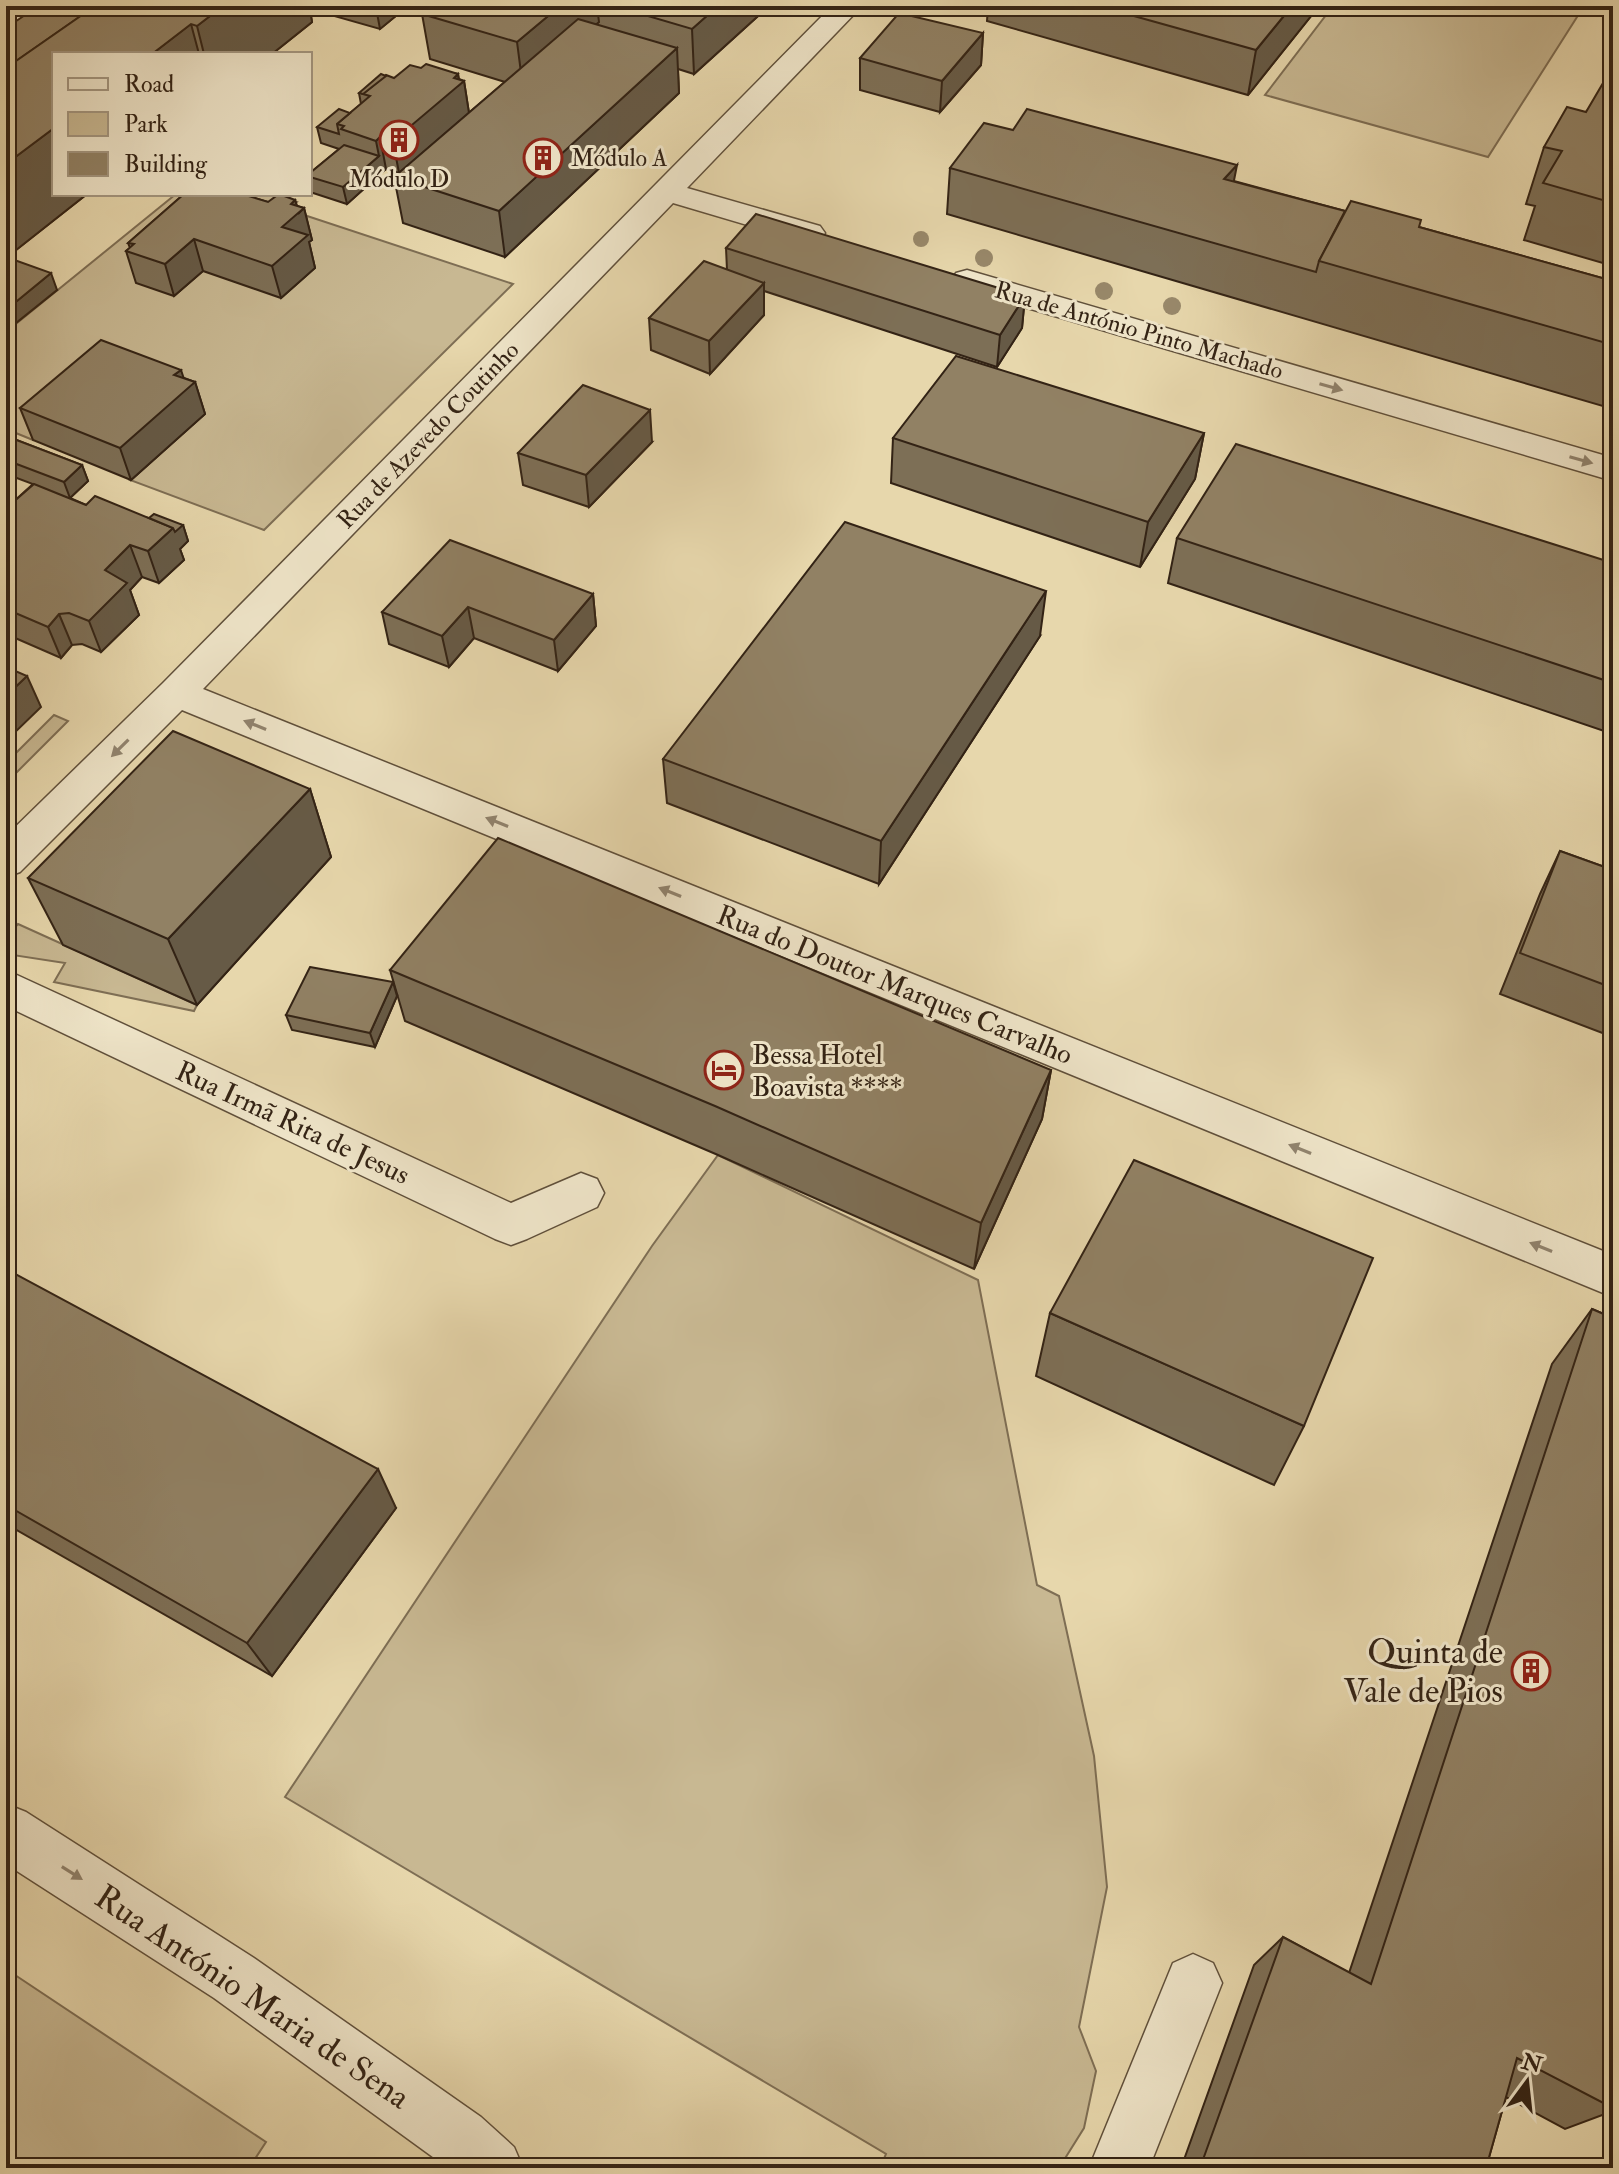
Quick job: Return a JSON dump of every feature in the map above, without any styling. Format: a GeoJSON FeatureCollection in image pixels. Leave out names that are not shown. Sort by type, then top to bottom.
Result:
{"type":"FeatureCollection","features":[{"type":"Feature","properties":{"kind":"street","name":"Rua de Azevedo Coutinho"},"geometry":{"type":"LineString","coordinates":[[6,861],[176,693],[848,6]]}},
{"type":"Feature","properties":{"kind":"street"},"geometry":{"type":"LineString","coordinates":[[6,18],[51,8]]}},
{"type":"Feature","properties":{"kind":"street"},"geometry":{"type":"LineString","coordinates":[[6,35],[51,8]]}},
{"type":"Feature","properties":{"kind":"street"},"geometry":{"type":"LineString","coordinates":[[665,191],[831,240]]}},
{"type":"Feature","properties":{"kind":"street","name":"Rua de António Pinto Machado"},"geometry":{"type":"LineString","coordinates":[[937,271],[1613,470]]}},
{"type":"Feature","properties":{"kind":"street","name":"Rua do Doutor Marques Carvalho"},"geometry":{"type":"LineString","coordinates":[[176,693],[1613,1276]]}},
{"type":"Feature","properties":{"kind":"street","name":"Rua Irmã Rita de Jesus"},"geometry":{"type":"LineString","coordinates":[[6,987],[511,1225],[581,1193]]}},
{"type":"Feature","properties":{"kind":"street","name":"Rua António Maria de Sena"},"geometry":{"type":"LineString","coordinates":[[6,1832],[234,1978],[460,2138],[493,2168]]}},
{"type":"Feature","properties":{"kind":"street"},"geometry":{"type":"LineString","coordinates":[[1119,2168],[1193,1983]]}},
{"type":"Feature","properties":{"kind":"green space"},"geometry":{"type":"Polygon","coordinates":[[[1333,6],[1584,6],[1488,157],[1265,95],[1333,6]]]}},
{"type":"Feature","properties":{"kind":"green space"},"geometry":{"type":"Polygon","coordinates":[[[174,196],[283,198],[297,202],[289,210],[513,284],[264,530],[130,480],[204,414],[112,373],[33,440],[6,429],[6,332],[174,196]]]}},
{"type":"Feature","properties":{"kind":"green space"},"geometry":{"type":"Polygon","coordinates":[[[54,715],[68,721],[6,783],[6,763],[54,715]]]}},
{"type":"Feature","properties":{"kind":"green space"},"geometry":{"type":"Polygon","coordinates":[[[18,924],[197,1005],[194,1011],[54,982],[65,963],[6,954],[6,937],[18,924]]]}},
{"type":"Feature","properties":{"kind":"green space"},"geometry":{"type":"Polygon","coordinates":[[[718,1155],[978,1280],[1037,1585],[1059,1596],[1094,1756],[1107,1887],[1079,2027],[1096,2071],[1084,2128],[1059,2168],[880,2168],[886,2154],[285,1797],[652,1246],[718,1155]]]}},
{"type":"Feature","properties":{"kind":"green space"},"geometry":{"type":"Polygon","coordinates":[[[6,1969],[266,2142],[249,2168],[6,2168],[6,1969]]]}},
{"type":"Feature","properties":{"kind":"building"},"geometry":{"type":"Polygon","coordinates":[[[47,6],[95,6],[6,68],[6,28],[28,13],[35,15],[47,6]]]}},
{"type":"Feature","properties":{"kind":"building"},"geometry":{"type":"Polygon","coordinates":[[[95,6],[223,6],[197,26],[191,24],[155,52],[52,52],[52,130],[6,164],[6,68],[95,6]]]}},
{"type":"Feature","properties":{"kind":"building"},"geometry":{"type":"Polygon","coordinates":[[[352,6],[386,6],[377,13],[352,6]]]}},
{"type":"Feature","properties":{"kind":"building"},"geometry":{"type":"Polygon","coordinates":[[[433,6],[560,6],[517,42],[422,14],[433,6]]]}},
{"type":"Feature","properties":{"kind":"building"},"geometry":{"type":"Polygon","coordinates":[[[614,6],[718,6],[692,29],[614,6]]]}},
{"type":"Feature","properties":{"kind":"building"},"geometry":{"type":"Polygon","coordinates":[[[1098,6],[1292,6],[1256,50],[1098,6]]]}},
{"type":"Feature","properties":{"kind":"building"},"geometry":{"type":"Polygon","coordinates":[[[899,13],[983,33],[942,81],[860,58],[899,13]]]}},
{"type":"Feature","properties":{"kind":"building"},"geometry":{"type":"Polygon","coordinates":[[[578,19],[677,48],[499,211],[394,177],[578,19]]]}},
{"type":"Feature","properties":{"kind":"building"},"geometry":{"type":"Polygon","coordinates":[[[426,64],[458,74],[454,78],[464,81],[393,141],[380,137],[376,141],[341,129],[344,126],[337,124],[370,96],[363,94],[386,75],[394,78],[410,65],[421,68],[426,64]]]}},
{"type":"Feature","properties":{"kind":"building"},"geometry":{"type":"Polygon","coordinates":[[[381,74],[386,76],[363,94],[359,93],[381,74]]]}},
{"type":"Feature","properties":{"kind":"building"},"geometry":{"type":"Polygon","coordinates":[[[1606,78],[1613,80],[1613,203],[1543,183],[1562,151],[1544,147],[1567,107],[1586,112],[1606,78]]]}},
{"type":"Feature","properties":{"kind":"building"},"geometry":{"type":"Polygon","coordinates":[[[339,109],[350,113],[337,124],[339,134],[317,127],[339,109]]]}},
{"type":"Feature","properties":{"kind":"building"},"geometry":{"type":"Polygon","coordinates":[[[1027,109],[1237,165],[1224,179],[1345,211],[1316,272],[950,168],[984,123],[1013,130],[1027,109]]]}},
{"type":"Feature","properties":{"kind":"building"},"geometry":{"type":"Polygon","coordinates":[[[344,145],[379,156],[343,187],[312,178],[312,171],[344,145]]]}},
{"type":"Feature","properties":{"kind":"building"},"geometry":{"type":"Polygon","coordinates":[[[182,196],[248,196],[268,202],[276,196],[284,196],[295,200],[291,204],[304,208],[282,227],[308,235],[272,266],[194,239],[165,264],[126,251],[134,244],[128,243],[182,196]]]}},
{"type":"Feature","properties":{"kind":"building"},"geometry":{"type":"Polygon","coordinates":[[[1351,201],[1421,220],[1419,227],[1613,281],[1613,345],[1319,261],[1351,201]]]}},
{"type":"Feature","properties":{"kind":"building"},"geometry":{"type":"Polygon","coordinates":[[[756,214],[1025,296],[1000,335],[726,248],[756,214]]]}},
{"type":"Feature","properties":{"kind":"building"},"geometry":{"type":"Polygon","coordinates":[[[6,257],[51,273],[6,310],[6,257]]]}},
{"type":"Feature","properties":{"kind":"building"},"geometry":{"type":"Polygon","coordinates":[[[704,261],[764,283],[709,341],[649,318],[704,261]]]}},
{"type":"Feature","properties":{"kind":"building"},"geometry":{"type":"Polygon","coordinates":[[[101,340],[181,370],[174,375],[195,382],[120,448],[20,408],[101,340]]]}},
{"type":"Feature","properties":{"kind":"building"},"geometry":{"type":"Polygon","coordinates":[[[956,356],[1204,433],[1148,522],[893,438],[956,356]]]}},
{"type":"Feature","properties":{"kind":"building"},"geometry":{"type":"Polygon","coordinates":[[[583,385],[650,410],[586,475],[518,453],[583,385]]]}},
{"type":"Feature","properties":{"kind":"building"},"geometry":{"type":"Polygon","coordinates":[[[6,436],[82,465],[64,482],[6,460],[6,436]]]}},
{"type":"Feature","properties":{"kind":"building"},"geometry":{"type":"Polygon","coordinates":[[[1236,444],[1613,563],[1613,683],[1177,538],[1236,444]]]}},
{"type":"Feature","properties":{"kind":"building"},"geometry":{"type":"Polygon","coordinates":[[[34,484],[86,505],[95,496],[173,528],[148,551],[130,545],[105,570],[127,583],[89,621],[69,613],[59,614],[48,627],[6,609],[6,502],[11,504],[34,484]]]}},
{"type":"Feature","properties":{"kind":"building"},"geometry":{"type":"Polygon","coordinates":[[[154,514],[183,525],[175,532],[173,528],[149,518],[154,514]]]}},
{"type":"Feature","properties":{"kind":"building"},"geometry":{"type":"Polygon","coordinates":[[[845,522],[1046,591],[881,841],[663,759],[845,522]]]}},
{"type":"Feature","properties":{"kind":"building"},"geometry":{"type":"Polygon","coordinates":[[[450,540],[593,594],[554,640],[468,607],[442,636],[382,612],[450,540]]]}},
{"type":"Feature","properties":{"kind":"building"},"geometry":{"type":"Polygon","coordinates":[[[6,667],[27,676],[6,696],[6,667]]]}},
{"type":"Feature","properties":{"kind":"building"},"geometry":{"type":"Polygon","coordinates":[[[173,731],[310,789],[168,939],[28,878],[173,731]]]}},
{"type":"Feature","properties":{"kind":"building","name":"Bessa Hotel Boavista ****"},"geometry":{"type":"Polygon","coordinates":[[[498,838],[1051,1070],[981,1223],[715,1106],[390,970],[498,838]]]}},
{"type":"Feature","properties":{"kind":"building"},"geometry":{"type":"Polygon","coordinates":[[[1560,851],[1613,870],[1613,988],[1520,953],[1560,851]]]}},
{"type":"Feature","properties":{"kind":"building"},"geometry":{"type":"Polygon","coordinates":[[[310,967],[393,982],[370,1033],[286,1015],[310,967]]]}},
{"type":"Feature","properties":{"kind":"building"},"geometry":{"type":"Polygon","coordinates":[[[1134,1160],[1373,1258],[1304,1426],[1050,1313],[1134,1160]]]}},
{"type":"Feature","properties":{"kind":"building"},"geometry":{"type":"Polygon","coordinates":[[[6,1269],[378,1469],[247,1643],[6,1505],[6,1269]]]}},
{"type":"Feature","properties":{"kind":"building","name":"Quinta de Vale de Pios"},"geometry":{"type":"Polygon","coordinates":[[[1592,1309],[1613,1318],[1613,2108],[1517,2058],[1486,2168],[1200,2168],[1283,1937],[1371,1984],[1592,1309]]]}},
{"type":"Feature","properties":{"kind":"place","name":"Módulo D"},"geometry":{"type":"Point","coordinates":[399,140]}},
{"type":"Feature","properties":{"kind":"place","name":"Módulo A"},"geometry":{"type":"Point","coordinates":[543,158]}},
{"type":"Feature","properties":{"kind":"place","name":"Bessa Hotel Boavista ****"},"geometry":{"type":"Point","coordinates":[724,1070]}},
{"type":"Feature","properties":{"kind":"place","name":"Quinta de Vale de Pios"},"geometry":{"type":"Point","coordinates":[1531,1671]}}]}
